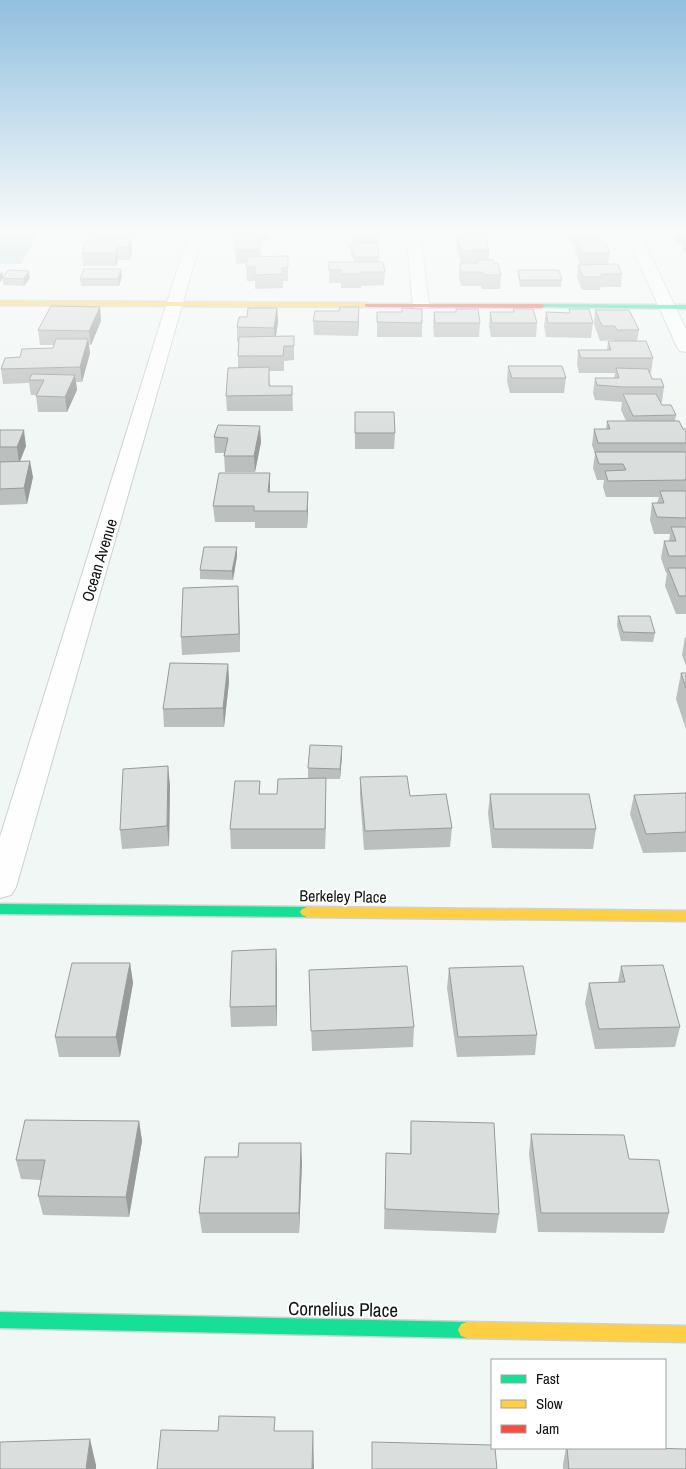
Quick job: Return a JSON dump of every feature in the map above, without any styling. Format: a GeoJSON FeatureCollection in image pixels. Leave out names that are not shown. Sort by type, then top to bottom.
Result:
{"type":"FeatureCollection","features":[{"type":"Feature","properties":{"kind":"street","name":"Ocean Avenue"},"geometry":{"type":"LineString","coordinates":[[0,887],[177,301]]}},
{"type":"Feature","properties":{"kind":"street"},"geometry":{"type":"LineString","coordinates":[[421,301],[421,305]]}},
{"type":"Feature","properties":{"kind":"street"},"geometry":{"type":"LineString","coordinates":[[664,301],[686,347]]}},
{"type":"Feature","properties":{"kind":"street"},"geometry":{"type":"LineString","coordinates":[[0,303],[686,307]]}},
{"type":"Feature","properties":{"kind":"street","name":"Berkeley Place"},"geometry":{"type":"LineString","coordinates":[[0,909],[686,916]]}},
{"type":"Feature","properties":{"kind":"street","name":"Cornelius Place"},"geometry":{"type":"LineString","coordinates":[[0,1320],[686,1334]]}},
{"type":"Feature","properties":{"kind":"building"},"geometry":{"type":"Polygon","coordinates":[[[51,306],[100,307],[89,331],[38,330],[51,306]]]}},
{"type":"Feature","properties":{"kind":"building"},"geometry":{"type":"Polygon","coordinates":[[[340,307],[359,307],[358,322],[313,321],[315,311],[339,311],[340,307]]]}},
{"type":"Feature","properties":{"kind":"building"},"geometry":{"type":"Polygon","coordinates":[[[248,308],[277,308],[274,328],[237,327],[239,317],[247,317],[248,308]]]}},
{"type":"Feature","properties":{"kind":"building"},"geometry":{"type":"Polygon","coordinates":[[[402,308],[422,309],[422,323],[377,322],[377,312],[402,312],[402,308]]]}},
{"type":"Feature","properties":{"kind":"building"},"geometry":{"type":"Polygon","coordinates":[[[456,309],[478,309],[480,323],[435,323],[434,312],[456,312],[456,309]]]}},
{"type":"Feature","properties":{"kind":"building"},"geometry":{"type":"Polygon","coordinates":[[[513,309],[533,309],[537,323],[492,323],[490,312],[514,312],[513,309]]]}},
{"type":"Feature","properties":{"kind":"building"},"geometry":{"type":"Polygon","coordinates":[[[569,309],[589,309],[593,323],[548,323],[546,312],[570,313],[569,309]]]}},
{"type":"Feature","properties":{"kind":"building"},"geometry":{"type":"Polygon","coordinates":[[[595,310],[629,310],[639,330],[617,330],[615,326],[602,326],[595,310]]]}},
{"type":"Feature","properties":{"kind":"building"},"geometry":{"type":"Polygon","coordinates":[[[294,336],[294,346],[284,346],[283,356],[238,356],[239,337],[294,336]]]}},
{"type":"Feature","properties":{"kind":"building"},"geometry":{"type":"Polygon","coordinates":[[[56,339],[88,339],[80,367],[1,369],[5,358],[20,357],[22,349],[53,348],[56,339]]]}},
{"type":"Feature","properties":{"kind":"building"},"geometry":{"type":"Polygon","coordinates":[[[608,341],[646,341],[653,358],[581,358],[578,350],[611,350],[608,341]]]}},
{"type":"Feature","properties":{"kind":"building"},"geometry":{"type":"Polygon","coordinates":[[[508,366],[562,366],[566,378],[512,378],[508,366]]]}},
{"type":"Feature","properties":{"kind":"building"},"geometry":{"type":"Polygon","coordinates":[[[269,367],[269,386],[292,386],[292,395],[226,396],[228,368],[269,367]]]}},
{"type":"Feature","properties":{"kind":"building"},"geometry":{"type":"Polygon","coordinates":[[[616,368],[648,369],[652,379],[661,379],[664,387],[597,385],[595,378],[619,378],[616,368]]]}},
{"type":"Feature","properties":{"kind":"building"},"geometry":{"type":"Polygon","coordinates":[[[32,374],[75,375],[65,397],[36,396],[44,380],[29,380],[32,374]]]}},
{"type":"Feature","properties":{"kind":"building"},"geometry":{"type":"Polygon","coordinates":[[[623,394],[656,394],[662,405],[671,405],[676,415],[633,416],[623,394]]]}},
{"type":"Feature","properties":{"kind":"building"},"geometry":{"type":"Polygon","coordinates":[[[355,412],[394,412],[395,433],[355,433],[355,412]]]}},
{"type":"Feature","properties":{"kind":"building"},"geometry":{"type":"Polygon","coordinates":[[[607,421],[679,421],[683,429],[686,429],[686,443],[598,443],[594,429],[610,429],[607,421]]]}},
{"type":"Feature","properties":{"kind":"building"},"geometry":{"type":"Polygon","coordinates":[[[218,425],[260,426],[254,456],[224,456],[228,438],[214,437],[218,425]]]}},
{"type":"Feature","properties":{"kind":"building"},"geometry":{"type":"Polygon","coordinates":[[[0,430],[24,430],[17,447],[0,447],[0,430]]]}},
{"type":"Feature","properties":{"kind":"building"},"geometry":{"type":"Polygon","coordinates":[[[595,452],[686,452],[686,480],[608,481],[605,471],[626,470],[623,464],[599,464],[595,452]]]}},
{"type":"Feature","properties":{"kind":"building"},"geometry":{"type":"Polygon","coordinates":[[[30,461],[24,488],[0,489],[0,462],[30,461]]]}},
{"type":"Feature","properties":{"kind":"building"},"geometry":{"type":"Polygon","coordinates":[[[219,473],[270,473],[268,492],[308,492],[307,511],[254,511],[254,506],[213,506],[219,473]]]}},
{"type":"Feature","properties":{"kind":"building"},"geometry":{"type":"Polygon","coordinates":[[[660,491],[686,491],[686,518],[657,517],[652,503],[664,503],[660,491]]]}},
{"type":"Feature","properties":{"kind":"building"},"geometry":{"type":"Polygon","coordinates":[[[671,527],[686,527],[686,556],[669,556],[664,541],[676,541],[671,527]]]}},
{"type":"Feature","properties":{"kind":"building"},"geometry":{"type":"Polygon","coordinates":[[[204,547],[237,547],[232,571],[200,570],[204,547]]]}},
{"type":"Feature","properties":{"kind":"building"},"geometry":{"type":"Polygon","coordinates":[[[668,568],[686,568],[686,596],[679,596],[668,568]]]}},
{"type":"Feature","properties":{"kind":"building"},"geometry":{"type":"Polygon","coordinates":[[[238,586],[239,634],[181,637],[183,588],[238,586]]]}},
{"type":"Feature","properties":{"kind":"building"},"geometry":{"type":"Polygon","coordinates":[[[618,616],[650,616],[655,633],[623,632],[618,616]]]}},
{"type":"Feature","properties":{"kind":"building"},"geometry":{"type":"Polygon","coordinates":[[[170,663],[228,664],[223,708],[163,709],[170,663]]]}},
{"type":"Feature","properties":{"kind":"building"},"geometry":{"type":"Polygon","coordinates":[[[681,673],[686,673],[686,688],[681,673]]]}},
{"type":"Feature","properties":{"kind":"building"},"geometry":{"type":"Polygon","coordinates":[[[310,745],[342,746],[340,769],[308,768],[310,745]]]}},
{"type":"Feature","properties":{"kind":"building"},"geometry":{"type":"Polygon","coordinates":[[[168,766],[167,826],[120,830],[123,769],[168,766]]]}},
{"type":"Feature","properties":{"kind":"building"},"geometry":{"type":"Polygon","coordinates":[[[407,776],[410,796],[446,794],[452,828],[365,831],[360,777],[407,776]]]}},
{"type":"Feature","properties":{"kind":"building"},"geometry":{"type":"Polygon","coordinates":[[[326,778],[325,829],[230,829],[235,781],[260,781],[259,794],[277,794],[278,779],[326,778]]]}},
{"type":"Feature","properties":{"kind":"building"},"geometry":{"type":"Polygon","coordinates":[[[686,793],[686,832],[646,834],[634,795],[686,793]]]}},
{"type":"Feature","properties":{"kind":"building"},"geometry":{"type":"Polygon","coordinates":[[[490,794],[589,794],[596,829],[494,829],[490,794]]]}},
{"type":"Feature","properties":{"kind":"building"},"geometry":{"type":"Polygon","coordinates":[[[276,949],[276,1006],[230,1007],[232,951],[276,949]]]}},
{"type":"Feature","properties":{"kind":"building"},"geometry":{"type":"Polygon","coordinates":[[[72,963],[130,963],[116,1037],[55,1037],[72,963]]]}},
{"type":"Feature","properties":{"kind":"building"},"geometry":{"type":"Polygon","coordinates":[[[663,965],[680,1027],[599,1029],[589,983],[625,982],[621,966],[663,965]]]}},
{"type":"Feature","properties":{"kind":"building"},"geometry":{"type":"Polygon","coordinates":[[[407,966],[414,1027],[311,1031],[309,970],[407,966]]]}},
{"type":"Feature","properties":{"kind":"building"},"geometry":{"type":"Polygon","coordinates":[[[523,966],[537,1035],[458,1037],[449,968],[523,966]]]}},
{"type":"Feature","properties":{"kind":"building"},"geometry":{"type":"Polygon","coordinates":[[[25,1120],[139,1121],[126,1197],[38,1196],[45,1160],[16,1160],[25,1120]]]}},
{"type":"Feature","properties":{"kind":"building"},"geometry":{"type":"Polygon","coordinates":[[[411,1121],[494,1123],[499,1214],[385,1209],[386,1153],[411,1154],[411,1121]]]}},
{"type":"Feature","properties":{"kind":"building"},"geometry":{"type":"Polygon","coordinates":[[[531,1134],[624,1135],[629,1159],[659,1160],[669,1213],[541,1213],[531,1134]]]}},
{"type":"Feature","properties":{"kind":"building"},"geometry":{"type":"Polygon","coordinates":[[[239,1143],[301,1143],[299,1213],[199,1213],[205,1157],[238,1157],[239,1143]]]}},
{"type":"Feature","properties":{"kind":"building"},"geometry":{"type":"Polygon","coordinates":[[[219,1416],[275,1417],[274,1431],[313,1431],[312,1469],[157,1469],[161,1430],[218,1431],[219,1416]]]}},
{"type":"Feature","properties":{"kind":"building"},"geometry":{"type":"Polygon","coordinates":[[[90,1439],[86,1469],[0,1469],[0,1442],[90,1439]]]}},
{"type":"Feature","properties":{"kind":"building"},"geometry":{"type":"Polygon","coordinates":[[[372,1442],[491,1445],[491,1449],[495,1449],[497,1469],[372,1469],[372,1442]]]}},
{"type":"Feature","properties":{"kind":"building"},"geometry":{"type":"Polygon","coordinates":[[[567,1449],[686,1449],[686,1469],[569,1469],[567,1449]]]}},
{"type":"Feature","properties":{"kind":"traffic: fast"},"geometry":{"type":"LineString","coordinates":[[542,306],[686,307]]}},
{"type":"Feature","properties":{"kind":"traffic: fast"},"geometry":{"type":"LineString","coordinates":[[0,909],[307,912]]}},
{"type":"Feature","properties":{"kind":"traffic: fast"},"geometry":{"type":"LineString","coordinates":[[0,1320],[467,1330]]}},
{"type":"Feature","properties":{"kind":"traffic: slow"},"geometry":{"type":"LineString","coordinates":[[0,303],[367,305]]}},
{"type":"Feature","properties":{"kind":"traffic: slow"},"geometry":{"type":"LineString","coordinates":[[307,912],[686,916]]}},
{"type":"Feature","properties":{"kind":"traffic: slow"},"geometry":{"type":"LineString","coordinates":[[467,1330],[686,1334]]}},
{"type":"Feature","properties":{"kind":"traffic: jam"},"geometry":{"type":"LineString","coordinates":[[367,305],[542,306]]}}]}
